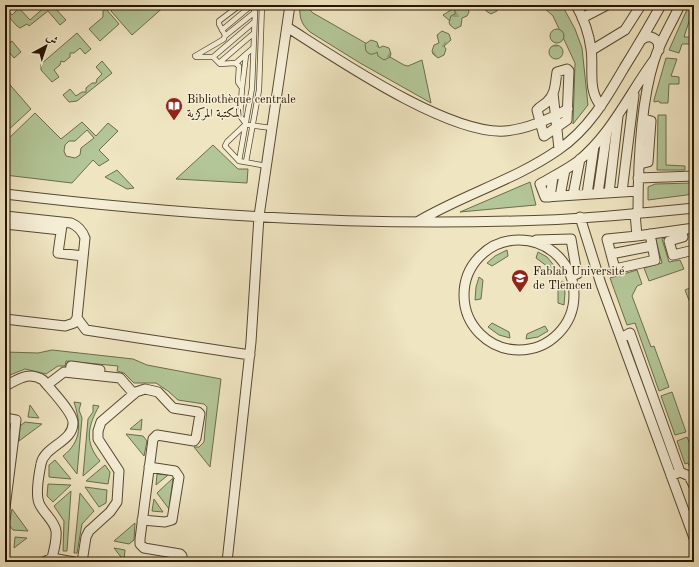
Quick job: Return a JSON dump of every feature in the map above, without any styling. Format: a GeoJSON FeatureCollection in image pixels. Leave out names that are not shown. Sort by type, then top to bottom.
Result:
{"type":"FeatureCollection","features":[{"type":"Feature","properties":{"kind":"street"},"geometry":{"type":"LineString","coordinates":[[227,562],[250,355],[259,216],[290,5]]}},
{"type":"Feature","properties":{"kind":"street"},"geometry":{"type":"LineString","coordinates":[[576,5],[587,29],[592,50],[593,91],[595,100],[601,106]]}},
{"type":"Feature","properties":{"kind":"street"},"geometry":{"type":"LineString","coordinates":[[582,18],[607,5]]}},
{"type":"Feature","properties":{"kind":"street"},"geometry":{"type":"LineString","coordinates":[[592,50],[625,30],[641,5]]}},
{"type":"Feature","properties":{"kind":"street"},"geometry":{"type":"LineString","coordinates":[[416,222],[436,210],[543,160],[579,133],[601,106],[661,5]]}},
{"type":"Feature","properties":{"kind":"street"},"geometry":{"type":"LineString","coordinates":[[555,197],[552,177],[580,159],[594,146],[618,115],[654,60],[659,50],[658,42],[680,5]]}},
{"type":"Feature","properties":{"kind":"street"},"geometry":{"type":"LineString","coordinates":[[650,25],[650,33],[660,38]]}},
{"type":"Feature","properties":{"kind":"street"},"geometry":{"type":"LineString","coordinates":[[287,27],[376,82],[443,116],[479,128],[504,131],[540,123],[568,109]]}},
{"type":"Feature","properties":{"kind":"street"},"geometry":{"type":"LineString","coordinates":[[641,40],[648,36],[660,38]]}},
{"type":"Feature","properties":{"kind":"street"},"geometry":{"type":"LineString","coordinates":[[637,236],[636,213],[638,178],[640,164],[648,162],[651,121],[644,119],[645,104],[654,60]]}},
{"type":"Feature","properties":{"kind":"street"},"geometry":{"type":"LineString","coordinates":[[554,93],[549,100],[538,108],[544,136],[556,129],[567,122],[568,70],[560,70],[557,72],[554,93],[556,129],[559,149]]}},
{"type":"Feature","properties":{"kind":"street"},"geometry":{"type":"LineString","coordinates":[[622,192],[634,89]]}},
{"type":"Feature","properties":{"kind":"street"},"geometry":{"type":"LineString","coordinates":[[609,193],[618,115]]}},
{"type":"Feature","properties":{"kind":"street"},"geometry":{"type":"LineString","coordinates":[[598,193],[606,131]]}},
{"type":"Feature","properties":{"kind":"street"},"geometry":{"type":"LineString","coordinates":[[587,194],[594,146]]}},
{"type":"Feature","properties":{"kind":"street"},"geometry":{"type":"LineString","coordinates":[[573,195],[580,159]]}},
{"type":"Feature","properties":{"kind":"street"},"geometry":{"type":"LineString","coordinates":[[555,197],[565,170]]}},
{"type":"Feature","properties":{"kind":"street"},"geometry":{"type":"LineString","coordinates":[[638,178],[694,176]]}},
{"type":"Feature","properties":{"kind":"street"},"geometry":{"type":"LineString","coordinates":[[555,197],[638,191]]}},
{"type":"Feature","properties":{"kind":"street"},"geometry":{"type":"LineString","coordinates":[[5,194],[111,207],[259,216],[416,222],[515,221],[694,208]]}},
{"type":"Feature","properties":{"kind":"street"},"geometry":{"type":"LineString","coordinates":[[5,216],[62,226]]}},
{"type":"Feature","properties":{"kind":"street"},"geometry":{"type":"LineString","coordinates":[[580,217],[621,338],[694,538]]}},
{"type":"Feature","properties":{"kind":"street"},"geometry":{"type":"LineString","coordinates":[[515,221],[516,240]]}},
{"type":"Feature","properties":{"kind":"street"},"geometry":{"type":"LineString","coordinates":[[5,224],[77,226],[82,231],[85,238],[77,318],[70,326],[65,326]]}},
{"type":"Feature","properties":{"kind":"street"},"geometry":{"type":"LineString","coordinates":[[62,226],[58,253],[83,256]]}},
{"type":"Feature","properties":{"kind":"street"},"geometry":{"type":"LineString","coordinates":[[650,234],[655,260],[615,269],[607,239],[694,228]]}},
{"type":"Feature","properties":{"kind":"street"},"geometry":{"type":"LineString","coordinates":[[681,230],[683,237],[669,241],[673,255],[694,250]]}},
{"type":"Feature","properties":{"kind":"street"},"geometry":{"type":"LineString","coordinates":[[529,240],[542,244],[553,251],[563,261],[571,276],[574,289],[572,311],[564,327],[555,337],[540,346],[523,350],[505,348],[489,341],[476,329],[467,313],[464,296],[466,278],[474,262],[483,252],[498,243],[516,240],[571,239],[577,274],[571,276]]}},
{"type":"Feature","properties":{"kind":"street"},"geometry":{"type":"LineString","coordinates":[[611,254],[652,246]]}},
{"type":"Feature","properties":{"kind":"street"},"geometry":{"type":"LineString","coordinates":[[77,318],[86,330]]}},
{"type":"Feature","properties":{"kind":"street"},"geometry":{"type":"LineString","coordinates":[[5,319],[65,326],[250,355]]}},
{"type":"Feature","properties":{"kind":"street"},"geometry":{"type":"LineString","coordinates":[[621,338],[630,333],[680,472]]}},
{"type":"Feature","properties":{"kind":"street"},"geometry":{"type":"LineString","coordinates":[[47,385],[61,373],[70,372],[71,366],[112,371],[111,377],[124,380],[134,394]]}},
{"type":"Feature","properties":{"kind":"street"},"geometry":{"type":"LineString","coordinates":[[5,386],[22,376],[30,375],[39,378],[47,385],[70,413],[73,423],[69,434],[41,462],[38,498],[39,504],[56,528],[57,533],[48,560],[74,562]]}},
{"type":"Feature","properties":{"kind":"street"},"geometry":{"type":"LineString","coordinates":[[82,562],[86,537],[89,531],[110,512],[117,502],[120,471],[100,442],[98,431],[101,422],[134,394],[146,389],[158,392],[173,408],[198,412],[200,414],[196,438],[194,441],[154,436],[142,520],[140,544],[144,548],[180,554],[182,562]]}},
{"type":"Feature","properties":{"kind":"street"},"geometry":{"type":"LineString","coordinates":[[5,418],[16,420],[8,451],[5,503]]}},
{"type":"Feature","properties":{"kind":"street"},"geometry":{"type":"LineString","coordinates":[[142,520],[166,522],[172,520],[180,477],[175,471],[149,467]]}},
{"type":"Feature","properties":{"kind":"street"},"geometry":{"type":"LineString","coordinates":[[671,476],[680,472],[690,476],[694,486]]}},
{"type":"Feature","properties":{"kind":"lane"},"geometry":{"type":"LineString","coordinates":[[225,36],[219,21],[240,5]]}},
{"type":"Feature","properties":{"kind":"lane"},"geometry":{"type":"LineString","coordinates":[[222,30],[252,5],[254,12],[252,88],[239,161]]}},
{"type":"Feature","properties":{"kind":"lane"},"geometry":{"type":"LineString","coordinates":[[246,162],[258,90],[262,5]]}},
{"type":"Feature","properties":{"kind":"lane"},"geometry":{"type":"LineString","coordinates":[[254,12],[225,36],[224,39],[195,56],[213,57],[254,22]]}},
{"type":"Feature","properties":{"kind":"lane"},"geometry":{"type":"LineString","coordinates":[[219,63],[254,33]]}},
{"type":"Feature","properties":{"kind":"lane"},"geometry":{"type":"LineString","coordinates":[[213,57],[219,63],[236,63],[253,48]]}},
{"type":"Feature","properties":{"kind":"lane"},"geometry":{"type":"LineString","coordinates":[[246,55],[240,116],[246,124],[272,128]]}},
{"type":"Feature","properties":{"kind":"lane"},"geometry":{"type":"LineString","coordinates":[[236,63],[239,66],[238,82],[242,88]]}},
{"type":"Feature","properties":{"kind":"lane"},"geometry":{"type":"LineString","coordinates":[[246,124],[227,142],[225,146],[239,161],[267,166]]}},
{"type":"Feature","properties":{"kind":"green space"},"geometry":{"type":"Polygon","coordinates":[[[47,5],[52,5],[66,20],[60,25],[48,11],[29,26],[27,24],[20,28],[7,15],[10,13],[12,15],[19,8],[30,20],[47,5]]]}},
{"type":"Feature","properties":{"kind":"green space"},"geometry":{"type":"Polygon","coordinates":[[[117,5],[166,5],[132,35],[111,11],[117,5]]]}},
{"type":"Feature","properties":{"kind":"green space"},"geometry":{"type":"Polygon","coordinates":[[[300,5],[305,5],[313,13],[404,65],[408,66],[422,60],[431,103],[360,63],[310,32],[301,20],[300,5]]]}},
{"type":"Feature","properties":{"kind":"green space"},"geometry":{"type":"Polygon","coordinates":[[[457,5],[467,6],[469,12],[467,16],[462,18],[461,26],[455,29],[449,22],[451,16],[455,14],[455,8],[457,5]]]}},
{"type":"Feature","properties":{"kind":"green space"},"geometry":{"type":"Polygon","coordinates":[[[459,5],[466,5],[450,21],[443,15],[459,5]]]}},
{"type":"Feature","properties":{"kind":"green space"},"geometry":{"type":"Polygon","coordinates":[[[485,5],[499,5],[497,11],[491,14],[486,11],[485,5]]]}},
{"type":"Feature","properties":{"kind":"green space"},"geometry":{"type":"Polygon","coordinates":[[[499,5],[512,5],[505,9],[499,5]]]}},
{"type":"Feature","properties":{"kind":"green space"},"geometry":{"type":"Polygon","coordinates":[[[541,5],[562,5],[575,29],[582,48],[588,105],[573,124],[575,63],[553,16],[541,5]]]}},
{"type":"Feature","properties":{"kind":"green space"},"geometry":{"type":"Polygon","coordinates":[[[689,5],[694,6],[684,37],[694,37],[694,44],[682,44],[679,53],[669,50],[689,5]]]}},
{"type":"Feature","properties":{"kind":"green space"},"geometry":{"type":"Polygon","coordinates":[[[106,9],[119,24],[100,41],[89,29],[103,17],[103,11],[106,9]]]}},
{"type":"Feature","properties":{"kind":"green space"},"geometry":{"type":"Polygon","coordinates":[[[557,29],[562,31],[564,36],[562,41],[557,43],[552,41],[550,36],[552,31],[557,29]]]}},
{"type":"Feature","properties":{"kind":"green space"},"geometry":{"type":"Polygon","coordinates":[[[442,31],[449,34],[451,40],[444,46],[446,49],[444,55],[438,58],[432,51],[434,45],[439,43],[437,35],[442,31]]]}},
{"type":"Feature","properties":{"kind":"green space"},"geometry":{"type":"Polygon","coordinates":[[[77,33],[91,49],[85,54],[80,48],[74,53],[70,53],[70,57],[64,62],[61,61],[60,65],[54,70],[59,77],[52,82],[41,70],[41,64],[77,33]]]}},
{"type":"Feature","properties":{"kind":"green space"},"geometry":{"type":"Polygon","coordinates":[[[371,40],[377,42],[379,48],[383,46],[389,48],[391,54],[390,57],[384,60],[378,56],[377,52],[374,54],[368,53],[366,51],[365,44],[371,40]]]}},
{"type":"Feature","properties":{"kind":"green space"},"geometry":{"type":"Polygon","coordinates":[[[12,41],[21,52],[14,58],[5,47],[12,41]]]}},
{"type":"Feature","properties":{"kind":"green space"},"geometry":{"type":"Polygon","coordinates":[[[556,45],[561,47],[563,52],[561,57],[556,59],[551,57],[549,52],[551,47],[556,45]]]}},
{"type":"Feature","properties":{"kind":"green space"},"geometry":{"type":"Polygon","coordinates":[[[666,58],[677,59],[671,76],[679,77],[679,84],[669,84],[668,103],[660,103],[659,101],[654,102],[654,100],[666,58]]]}},
{"type":"Feature","properties":{"kind":"green space"},"geometry":{"type":"Polygon","coordinates":[[[102,61],[112,73],[77,101],[69,102],[63,95],[70,89],[76,96],[82,92],[86,92],[86,88],[92,83],[96,83],[97,79],[102,74],[96,67],[102,61]]]}},
{"type":"Feature","properties":{"kind":"green space"},"geometry":{"type":"Polygon","coordinates":[[[5,79],[31,109],[5,133],[5,79]]]}},
{"type":"Feature","properties":{"kind":"green space"},"geometry":{"type":"Polygon","coordinates":[[[35,113],[61,139],[82,122],[96,136],[108,123],[118,131],[99,150],[109,160],[99,166],[93,160],[72,183],[5,175],[5,142],[35,113]],[[87,130],[75,141],[69,141],[65,145],[64,151],[66,156],[75,158],[80,155],[81,148],[94,138],[87,130]]]}},
{"type":"Feature","properties":{"kind":"green space"},"geometry":{"type":"Polygon","coordinates":[[[658,115],[666,115],[666,165],[685,166],[685,170],[657,170],[658,115]]]}},
{"type":"Feature","properties":{"kind":"green space"},"geometry":{"type":"Polygon","coordinates":[[[213,145],[238,169],[248,169],[247,183],[176,179],[213,145]]]}},
{"type":"Feature","properties":{"kind":"green space"},"geometry":{"type":"Polygon","coordinates":[[[117,170],[134,188],[127,189],[105,177],[117,170]]]}},
{"type":"Feature","properties":{"kind":"green space"},"geometry":{"type":"Polygon","coordinates":[[[530,182],[536,205],[460,212],[530,182]]]}},
{"type":"Feature","properties":{"kind":"green space"},"geometry":{"type":"Polygon","coordinates":[[[694,183],[694,194],[648,200],[648,187],[655,184],[694,183]]]}},
{"type":"Feature","properties":{"kind":"green space"},"geometry":{"type":"Polygon","coordinates":[[[676,235],[662,239],[669,262],[680,260],[684,269],[649,281],[644,268],[662,263],[655,237],[676,235]]]}},
{"type":"Feature","properties":{"kind":"green space"},"geometry":{"type":"Polygon","coordinates":[[[507,250],[508,256],[492,266],[487,263],[495,256],[507,250]]]}},
{"type":"Feature","properties":{"kind":"green space"},"geometry":{"type":"Polygon","coordinates":[[[538,252],[547,257],[556,268],[551,269],[536,258],[538,252]]]}},
{"type":"Feature","properties":{"kind":"green space"},"geometry":{"type":"Polygon","coordinates":[[[637,270],[642,284],[637,286],[632,296],[651,347],[654,346],[669,387],[659,391],[635,323],[627,325],[610,278],[637,270]]]}},
{"type":"Feature","properties":{"kind":"green space"},"geometry":{"type":"Polygon","coordinates":[[[479,277],[483,280],[481,299],[475,300],[476,287],[479,277]]]}},
{"type":"Feature","properties":{"kind":"green space"},"geometry":{"type":"Polygon","coordinates":[[[563,281],[565,293],[564,305],[558,303],[558,284],[563,281]]]}},
{"type":"Feature","properties":{"kind":"green space"},"geometry":{"type":"Polygon","coordinates":[[[694,286],[694,313],[685,290],[694,286]]]}},
{"type":"Feature","properties":{"kind":"green space"},"geometry":{"type":"Polygon","coordinates":[[[492,323],[509,332],[510,338],[499,335],[488,327],[492,323]]]}},
{"type":"Feature","properties":{"kind":"green space"},"geometry":{"type":"Polygon","coordinates":[[[545,326],[548,331],[538,337],[526,339],[527,334],[545,326]]]}},
{"type":"Feature","properties":{"kind":"green space"},"geometry":{"type":"Polygon","coordinates":[[[52,350],[133,359],[147,365],[221,379],[210,467],[194,447],[199,447],[204,442],[207,407],[204,404],[178,400],[156,383],[134,383],[124,373],[117,371],[118,366],[66,361],[65,366],[58,366],[46,374],[25,369],[5,377],[5,352],[38,353],[52,350]]]}},
{"type":"Feature","properties":{"kind":"green space"},"geometry":{"type":"Polygon","coordinates":[[[672,392],[686,432],[675,435],[661,396],[672,392]]]}},
{"type":"Feature","properties":{"kind":"green space"},"geometry":{"type":"Polygon","coordinates":[[[74,402],[81,403],[79,410],[82,418],[77,474],[63,456],[74,444],[77,438],[79,425],[74,402]]]}},
{"type":"Feature","properties":{"kind":"green space"},"geometry":{"type":"Polygon","coordinates":[[[30,405],[39,418],[28,417],[30,405]]]}},
{"type":"Feature","properties":{"kind":"green space"},"geometry":{"type":"Polygon","coordinates":[[[93,405],[99,406],[92,420],[89,434],[92,447],[100,461],[83,476],[88,419],[93,412],[93,405]]]}},
{"type":"Feature","properties":{"kind":"green space"},"geometry":{"type":"Polygon","coordinates":[[[142,419],[141,430],[130,429],[142,419]]]}},
{"type":"Feature","properties":{"kind":"green space"},"geometry":{"type":"Polygon","coordinates":[[[25,422],[42,424],[19,441],[20,426],[25,422]]]}},
{"type":"Feature","properties":{"kind":"green space"},"geometry":{"type":"Polygon","coordinates":[[[126,434],[143,436],[147,441],[144,456],[126,434]]]}},
{"type":"Feature","properties":{"kind":"green space"},"geometry":{"type":"Polygon","coordinates":[[[687,437],[694,454],[694,478],[688,463],[685,464],[677,441],[687,437]]]}},
{"type":"Feature","properties":{"kind":"green space"},"geometry":{"type":"Polygon","coordinates":[[[55,460],[71,479],[49,477],[49,465],[55,460]]]}},
{"type":"Feature","properties":{"kind":"green space"},"geometry":{"type":"Polygon","coordinates":[[[105,465],[110,472],[108,484],[86,481],[105,465]]]}},
{"type":"Feature","properties":{"kind":"green space"},"geometry":{"type":"Polygon","coordinates":[[[157,474],[168,475],[156,485],[157,474]]]}},
{"type":"Feature","properties":{"kind":"green space"},"geometry":{"type":"Polygon","coordinates":[[[173,478],[169,509],[157,493],[173,478]]]}},
{"type":"Feature","properties":{"kind":"green space"},"geometry":{"type":"Polygon","coordinates":[[[48,484],[71,485],[53,502],[47,496],[48,484]]]}},
{"type":"Feature","properties":{"kind":"green space"},"geometry":{"type":"Polygon","coordinates":[[[85,487],[107,490],[106,503],[99,507],[85,487]]]}},
{"type":"Feature","properties":{"kind":"green space"},"geometry":{"type":"Polygon","coordinates":[[[71,491],[67,551],[63,551],[64,521],[54,506],[71,491]]]}},
{"type":"Feature","properties":{"kind":"green space"},"geometry":{"type":"Polygon","coordinates":[[[80,493],[94,511],[82,524],[77,553],[74,553],[80,493]]]}},
{"type":"Feature","properties":{"kind":"green space"},"geometry":{"type":"Polygon","coordinates":[[[154,499],[163,512],[152,511],[154,499]]]}},
{"type":"Feature","properties":{"kind":"green space"},"geometry":{"type":"Polygon","coordinates":[[[12,509],[28,531],[13,530],[9,525],[12,509]]]}},
{"type":"Feature","properties":{"kind":"green space"},"geometry":{"type":"Polygon","coordinates":[[[135,523],[134,540],[129,544],[114,541],[135,523]]]}},
{"type":"Feature","properties":{"kind":"green space"},"geometry":{"type":"Polygon","coordinates":[[[15,537],[27,538],[14,548],[15,537]]]}},
{"type":"Feature","properties":{"kind":"green space"},"geometry":{"type":"Polygon","coordinates":[[[114,548],[125,550],[124,561],[114,548]]]}},
{"type":"Feature","properties":{"kind":"place","name":"Bibliothèque centrale المكتبة المركزية"},"geometry":{"type":"Point","coordinates":[174,121]}},
{"type":"Feature","properties":{"kind":"place","name":"Fablab Université de Tlemcen"},"geometry":{"type":"Point","coordinates":[520,293]}}]}
